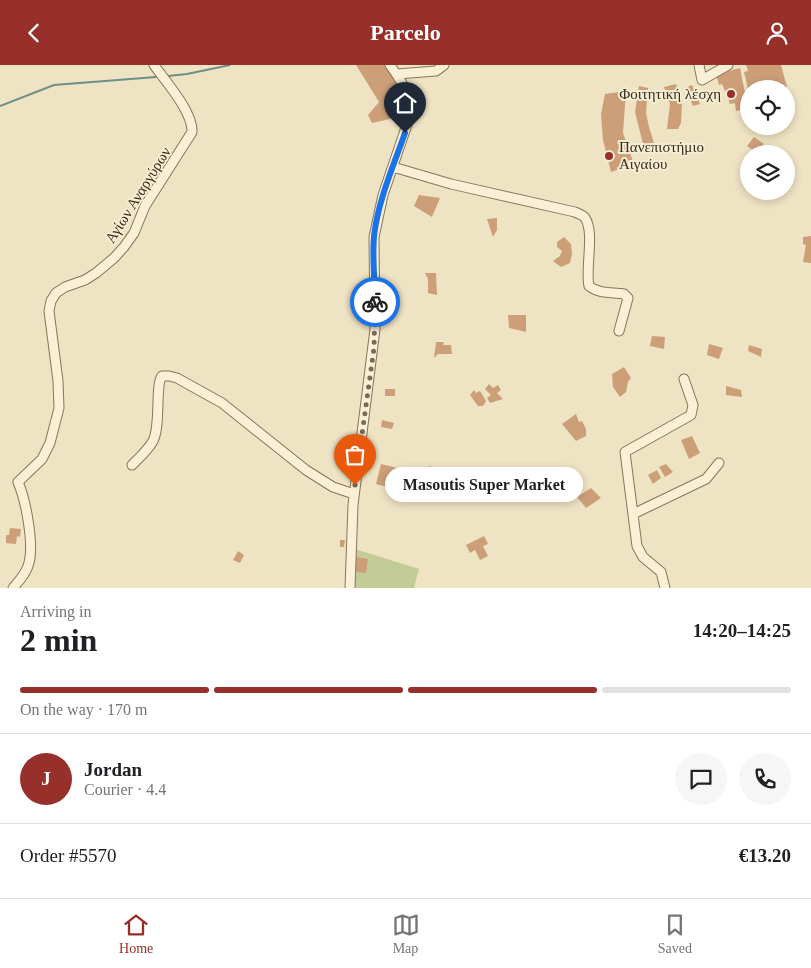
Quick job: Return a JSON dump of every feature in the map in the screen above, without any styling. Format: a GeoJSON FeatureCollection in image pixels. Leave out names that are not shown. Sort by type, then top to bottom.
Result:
{"type":"FeatureCollection","features":[{"type":"Feature","properties":{"kind":"street","name":"Αγίων Αναργύρων"},"geometry":{"type":"LineString","coordinates":[[12,588],[27,568],[31,546],[24,498],[18,482],[42,459],[50,443],[59,408],[58,381],[49,311],[51,301],[61,289],[85,280],[121,251],[134,233],[145,206],[192,132],[192,126],[186,111],[154,65]]}},
{"type":"Feature","properties":{"kind":"street"},"geometry":{"type":"LineString","coordinates":[[350,588],[354,494],[375,329],[374,237],[383,195],[411,113],[409,99],[397,74],[390,65]]}},
{"type":"Feature","properties":{"kind":"street"},"geometry":{"type":"LineString","coordinates":[[397,74],[436,71],[444,65]]}},
{"type":"Feature","properties":{"kind":"street"},"geometry":{"type":"LineString","coordinates":[[699,65],[702,80],[728,65]]}},
{"type":"Feature","properties":{"kind":"street"},"geometry":{"type":"LineString","coordinates":[[393,167],[451,184],[575,212],[584,217],[589,236],[590,286],[600,291],[624,294],[628,298],[619,331]]}},
{"type":"Feature","properties":{"kind":"street"},"geometry":{"type":"LineString","coordinates":[[132,465],[154,440],[158,415],[158,382],[162,376],[169,376],[177,378],[222,403],[319,479],[333,487],[354,494]]}},
{"type":"Feature","properties":{"kind":"street"},"geometry":{"type":"LineString","coordinates":[[666,588],[661,572],[643,557],[638,549],[625,452],[691,415],[694,405],[684,379]]}},
{"type":"Feature","properties":{"kind":"street"},"geometry":{"type":"LineString","coordinates":[[633,514],[706,479],[719,463]]}},
{"type":"Feature","properties":{"kind":"green space"},"geometry":{"type":"Polygon","coordinates":[[[355,549],[419,569],[414,588],[354,588],[355,549]]]}},
{"type":"Feature","properties":{"kind":"building"},"geometry":{"type":"Polygon","coordinates":[[[356,65],[388,65],[393,70],[403,116],[372,123],[368,115],[379,102],[356,65]]]}},
{"type":"Feature","properties":{"kind":"building"},"geometry":{"type":"Polygon","coordinates":[[[746,65],[781,65],[785,80],[746,80],[744,72],[748,71],[746,65]]]}},
{"type":"Feature","properties":{"kind":"building"},"geometry":{"type":"Polygon","coordinates":[[[740,68],[742,80],[740,80],[740,110],[736,111],[735,103],[730,104],[722,84],[719,85],[716,74],[740,68]]]}},
{"type":"Feature","properties":{"kind":"building"},"geometry":{"type":"Polygon","coordinates":[[[676,84],[682,103],[681,123],[678,129],[667,129],[670,104],[664,87],[676,84]]]}},
{"type":"Feature","properties":{"kind":"building"},"geometry":{"type":"Polygon","coordinates":[[[692,85],[700,104],[693,106],[685,88],[692,85]]]}},
{"type":"Feature","properties":{"kind":"building"},"geometry":{"type":"Polygon","coordinates":[[[639,86],[648,88],[646,113],[654,143],[644,148],[635,112],[639,86]]]}},
{"type":"Feature","properties":{"kind":"building"},"geometry":{"type":"Polygon","coordinates":[[[626,91],[623,133],[634,164],[611,172],[603,140],[601,114],[605,94],[626,91]]]}},
{"type":"Feature","properties":{"kind":"building"},"geometry":{"type":"Polygon","coordinates":[[[754,137],[764,144],[763,145],[748,145],[754,137]]]}},
{"type":"Feature","properties":{"kind":"building"},"geometry":{"type":"Polygon","coordinates":[[[419,195],[440,198],[432,217],[414,206],[419,195]]]}},
{"type":"Feature","properties":{"kind":"building"},"geometry":{"type":"Polygon","coordinates":[[[497,218],[497,230],[493,237],[487,219],[497,218]]]}},
{"type":"Feature","properties":{"kind":"building"},"geometry":{"type":"Polygon","coordinates":[[[811,236],[811,263],[803,262],[806,245],[803,244],[803,237],[811,236]]]}},
{"type":"Feature","properties":{"kind":"building"},"geometry":{"type":"Polygon","coordinates":[[[564,237],[571,244],[572,254],[570,263],[561,267],[553,261],[560,256],[562,251],[557,247],[557,242],[564,237]]]}},
{"type":"Feature","properties":{"kind":"building"},"geometry":{"type":"Polygon","coordinates":[[[425,273],[436,273],[437,295],[428,293],[428,279],[425,273]]]}},
{"type":"Feature","properties":{"kind":"building"},"geometry":{"type":"Polygon","coordinates":[[[508,315],[526,315],[526,332],[509,328],[508,315]]]}},
{"type":"Feature","properties":{"kind":"building"},"geometry":{"type":"Polygon","coordinates":[[[652,336],[665,337],[664,349],[650,346],[652,336]]]}},
{"type":"Feature","properties":{"kind":"building"},"geometry":{"type":"Polygon","coordinates":[[[436,342],[444,342],[443,345],[451,345],[452,354],[438,354],[434,358],[436,342]]]}},
{"type":"Feature","properties":{"kind":"building"},"geometry":{"type":"Polygon","coordinates":[[[709,344],[723,348],[719,359],[707,355],[709,344]]]}},
{"type":"Feature","properties":{"kind":"building"},"geometry":{"type":"Polygon","coordinates":[[[749,345],[762,349],[761,357],[748,351],[749,345]]]}},
{"type":"Feature","properties":{"kind":"building"},"geometry":{"type":"Polygon","coordinates":[[[624,367],[631,378],[626,392],[620,397],[613,387],[612,374],[624,367]]]}},
{"type":"Feature","properties":{"kind":"building"},"geometry":{"type":"Polygon","coordinates":[[[489,384],[493,388],[498,385],[501,390],[497,393],[503,399],[490,403],[487,398],[491,395],[485,389],[489,384]]]}},
{"type":"Feature","properties":{"kind":"building"},"geometry":{"type":"Polygon","coordinates":[[[726,386],[741,390],[742,397],[726,395],[726,386]]]}},
{"type":"Feature","properties":{"kind":"building"},"geometry":{"type":"Polygon","coordinates":[[[385,389],[395,389],[395,396],[385,396],[385,389]]]}},
{"type":"Feature","properties":{"kind":"building"},"geometry":{"type":"Polygon","coordinates":[[[474,390],[476,393],[480,391],[486,401],[483,406],[478,406],[470,395],[474,390]]]}},
{"type":"Feature","properties":{"kind":"building"},"geometry":{"type":"Polygon","coordinates":[[[576,414],[579,422],[582,421],[586,429],[586,436],[576,441],[562,424],[576,414]]]}},
{"type":"Feature","properties":{"kind":"building"},"geometry":{"type":"Polygon","coordinates":[[[382,420],[394,423],[392,429],[381,427],[382,420]]]}},
{"type":"Feature","properties":{"kind":"building"},"geometry":{"type":"Polygon","coordinates":[[[692,436],[700,453],[689,459],[681,440],[692,436]]]}},
{"type":"Feature","properties":{"kind":"building"},"geometry":{"type":"Polygon","coordinates":[[[381,464],[405,470],[402,491],[376,484],[381,464]]]}},
{"type":"Feature","properties":{"kind":"building"},"geometry":{"type":"Polygon","coordinates":[[[666,464],[673,472],[665,477],[659,467],[666,464]]]}},
{"type":"Feature","properties":{"kind":"building"},"geometry":{"type":"Polygon","coordinates":[[[429,466],[437,469],[435,478],[428,476],[429,466]]]}},
{"type":"Feature","properties":{"kind":"building"},"geometry":{"type":"Polygon","coordinates":[[[657,470],[661,478],[653,484],[648,475],[657,470]]]}},
{"type":"Feature","properties":{"kind":"building"},"geometry":{"type":"Polygon","coordinates":[[[591,488],[601,498],[586,508],[577,497],[591,488]]]}},
{"type":"Feature","properties":{"kind":"building"},"geometry":{"type":"Polygon","coordinates":[[[10,528],[21,529],[20,537],[17,536],[16,544],[6,543],[6,535],[9,535],[10,528]]]}},
{"type":"Feature","properties":{"kind":"building"},"geometry":{"type":"Polygon","coordinates":[[[484,536],[488,544],[483,546],[488,556],[480,560],[475,550],[470,553],[466,545],[484,536]]]}},
{"type":"Feature","properties":{"kind":"building"},"geometry":{"type":"Polygon","coordinates":[[[340,540],[345,540],[344,547],[340,547],[340,540]]]}},
{"type":"Feature","properties":{"kind":"building"},"geometry":{"type":"Polygon","coordinates":[[[238,551],[244,555],[240,563],[233,560],[238,551]]]}},
{"type":"Feature","properties":{"kind":"building"},"geometry":{"type":"Polygon","coordinates":[[[356,557],[368,559],[366,573],[355,572],[356,557]]]}},
{"type":"Feature","properties":{"kind":"waterway"},"geometry":{"type":"LineString","coordinates":[[168,76],[230,65]]}},
{"type":"Feature","properties":{"kind":"waterway"},"geometry":{"type":"LineString","coordinates":[[0,106],[54,85],[156,77]]}},
{"type":"Feature","properties":{"kind":"way so far"},"geometry":{"type":"LineString","coordinates":[[355,485],[374,348],[375,302]]}},
{"type":"Feature","properties":{"kind":"place","name":"Φοιτητική λέσχη"},"geometry":{"type":"Point","coordinates":[731,94]}},
{"type":"Feature","properties":{"kind":"place","name":"Πανεπιστήμιο Αιγαίου"},"geometry":{"type":"Point","coordinates":[609,156]}},
{"type":"Feature","properties":{"kind":"place","name":"Masoutis Super Market"},"geometry":{"type":"Point","coordinates":[355,485]}},
{"type":"Feature","properties":{"kind":"route"},"geometry":{"type":"LineString","coordinates":[[375,302],[374,237],[383,195],[405,133]]}}]}
